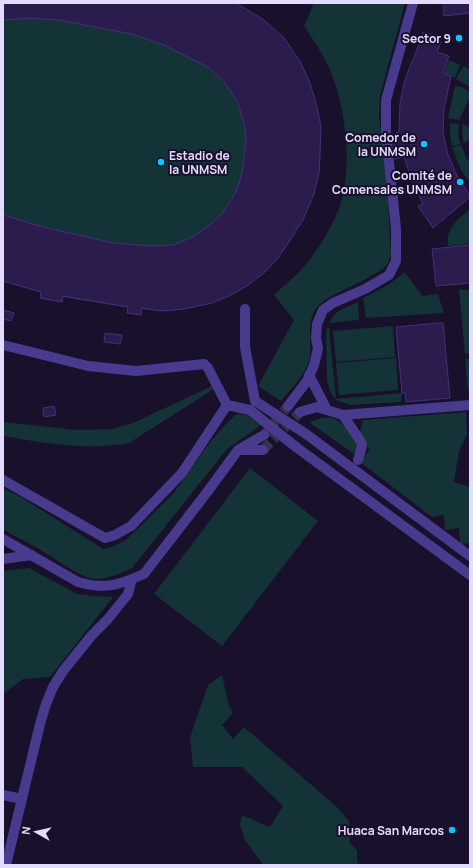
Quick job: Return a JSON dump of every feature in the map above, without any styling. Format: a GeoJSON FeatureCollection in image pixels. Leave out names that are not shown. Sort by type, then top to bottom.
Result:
{"type":"FeatureCollection","features":[{"type":"Feature","properties":{"kind":"street"},"geometry":{"type":"LineString","coordinates":[[413,3],[386,100],[386,133],[396,229],[396,261],[389,275],[365,289],[333,303],[323,310],[317,324],[316,338],[318,349],[314,365],[307,381],[291,402],[304,411],[317,407],[343,415],[470,405]]}},
{"type":"Feature","properties":{"kind":"street"},"geometry":{"type":"LineString","coordinates":[[245,309],[245,346],[255,401],[306,434],[470,556]]}},
{"type":"Feature","properties":{"kind":"street"},"geometry":{"type":"LineString","coordinates":[[3,345],[88,366],[136,371],[204,364],[208,368],[227,405]]}},
{"type":"Feature","properties":{"kind":"street"},"geometry":{"type":"LineString","coordinates":[[309,375],[326,410]]}},
{"type":"Feature","properties":{"kind":"street"},"geometry":{"type":"LineString","coordinates":[[227,405],[250,410],[470,575]]}},
{"type":"Feature","properties":{"kind":"street"},"geometry":{"type":"LineString","coordinates":[[3,480],[105,538],[115,535],[131,526],[182,473],[227,405]]}},
{"type":"Feature","properties":{"kind":"street"},"geometry":{"type":"LineString","coordinates":[[343,415],[361,442],[362,446],[358,460]]}},
{"type":"Feature","properties":{"kind":"street"},"geometry":{"type":"LineString","coordinates":[[3,539],[78,582],[91,586],[102,587],[116,585],[132,579],[144,574],[238,450],[264,435]]}},
{"type":"Feature","properties":{"kind":"street"},"geometry":{"type":"LineString","coordinates":[[238,450],[263,450]]}},
{"type":"Feature","properties":{"kind":"street"},"geometry":{"type":"LineString","coordinates":[[3,559],[32,555]]}},
{"type":"Feature","properties":{"kind":"street"},"geometry":{"type":"LineString","coordinates":[[6,865],[40,724],[53,687],[63,671],[92,635],[108,619],[128,594],[132,579]]}},
{"type":"Feature","properties":{"kind":"street"},"geometry":{"type":"LineString","coordinates":[[3,795],[22,799]]}},
{"type":"Feature","properties":{"kind":"green space","name":"Estadio de la UNMSM"},"geometry":{"type":"Polygon","coordinates":[[[3,3],[236,3],[258,17],[278,33],[293,52],[306,73],[314,96],[320,121],[321,146],[318,177],[302,220],[292,239],[280,256],[263,274],[244,288],[222,299],[205,305],[163,311],[73,299],[36,291],[3,281],[3,3]]]}},
{"type":"Feature","properties":{"kind":"green space"},"geometry":{"type":"Polygon","coordinates":[[[314,3],[405,3],[380,96],[379,116],[387,183],[391,255],[388,263],[383,269],[329,297],[314,311],[310,326],[310,357],[308,364],[299,379],[281,401],[258,386],[294,320],[274,295],[301,270],[322,242],[338,211],[343,195],[346,177],[347,158],[344,119],[335,83],[329,68],[304,26],[314,3]]]}},
{"type":"Feature","properties":{"kind":"green space"},"geometry":{"type":"Polygon","coordinates":[[[449,60],[460,65],[455,78],[444,73],[449,60]]]}},
{"type":"Feature","properties":{"kind":"green space"},"geometry":{"type":"Polygon","coordinates":[[[463,66],[470,69],[470,87],[456,79],[463,66]]]}},
{"type":"Feature","properties":{"kind":"green space"},"geometry":{"type":"Polygon","coordinates":[[[455,86],[462,87],[470,92],[470,97],[459,120],[448,118],[455,86]]]}},
{"type":"Feature","properties":{"kind":"green space"},"geometry":{"type":"Polygon","coordinates":[[[450,123],[459,124],[458,136],[461,144],[452,146],[450,123]]]}},
{"type":"Feature","properties":{"kind":"green space"},"geometry":{"type":"Polygon","coordinates":[[[462,124],[470,127],[470,140],[463,143],[462,124]]]}},
{"type":"Feature","properties":{"kind":"green space"},"geometry":{"type":"Polygon","coordinates":[[[461,145],[470,163],[470,179],[468,180],[461,170],[452,147],[461,145]]]}},
{"type":"Feature","properties":{"kind":"green space"},"geometry":{"type":"Polygon","coordinates":[[[470,209],[470,244],[448,246],[449,234],[453,225],[470,209]]]}},
{"type":"Feature","properties":{"kind":"green space"},"geometry":{"type":"Polygon","coordinates":[[[405,272],[423,296],[438,294],[444,313],[366,318],[363,298],[388,285],[405,272]]]}},
{"type":"Feature","properties":{"kind":"green space"},"geometry":{"type":"Polygon","coordinates":[[[459,290],[470,290],[470,353],[465,354],[459,290]]]}},
{"type":"Feature","properties":{"kind":"green space"},"geometry":{"type":"Polygon","coordinates":[[[358,302],[359,320],[330,323],[334,315],[338,312],[358,302]]]}},
{"type":"Feature","properties":{"kind":"green space"},"geometry":{"type":"Polygon","coordinates":[[[393,326],[395,357],[336,362],[333,331],[393,326]]]}},
{"type":"Feature","properties":{"kind":"green space"},"geometry":{"type":"Polygon","coordinates":[[[329,328],[336,399],[402,393],[401,402],[350,405],[336,400],[331,393],[327,381],[326,329],[329,328]]]}},
{"type":"Feature","properties":{"kind":"green space"},"geometry":{"type":"Polygon","coordinates":[[[396,358],[398,390],[339,395],[336,363],[396,358]]]}},
{"type":"Feature","properties":{"kind":"green space"},"geometry":{"type":"Polygon","coordinates":[[[465,359],[470,359],[470,390],[468,390],[465,359]]]}},
{"type":"Feature","properties":{"kind":"green space"},"geometry":{"type":"Polygon","coordinates":[[[212,386],[213,389],[203,396],[129,443],[81,446],[3,436],[3,422],[77,430],[112,429],[133,423],[212,386]]]}},
{"type":"Feature","properties":{"kind":"green space"},"geometry":{"type":"Polygon","coordinates":[[[466,412],[467,434],[459,451],[454,482],[470,487],[470,543],[460,544],[459,528],[445,530],[444,515],[432,517],[360,462],[370,449],[359,436],[363,420],[466,412]]]}},
{"type":"Feature","properties":{"kind":"green space"},"geometry":{"type":"Polygon","coordinates":[[[235,415],[247,415],[261,425],[227,449],[132,568],[105,578],[90,578],[75,572],[26,541],[3,530],[3,488],[21,497],[103,549],[114,546],[126,540],[173,494],[210,442],[235,415]]]}},
{"type":"Feature","properties":{"kind":"green space"},"geometry":{"type":"Polygon","coordinates":[[[321,418],[333,418],[350,431],[358,445],[358,449],[354,454],[309,422],[321,418]]]}},
{"type":"Feature","properties":{"kind":"green space"},"geometry":{"type":"Polygon","coordinates":[[[250,468],[318,521],[222,646],[154,594],[250,468]]]}},
{"type":"Feature","properties":{"kind":"green space"},"geometry":{"type":"Polygon","coordinates":[[[29,568],[77,594],[113,597],[50,677],[23,679],[3,694],[3,571],[29,568]]]}},
{"type":"Feature","properties":{"kind":"green space"},"geometry":{"type":"Polygon","coordinates":[[[222,675],[229,706],[233,713],[222,725],[233,739],[244,727],[337,807],[349,821],[350,843],[357,850],[357,862],[361,865],[263,865],[245,840],[240,825],[242,815],[270,827],[283,806],[242,767],[193,767],[190,737],[208,685],[222,675]]]}},
{"type":"Feature","properties":{"kind":"building"},"geometry":{"type":"Polygon","coordinates":[[[3,3],[236,3],[264,20],[284,38],[300,61],[310,83],[317,107],[321,127],[319,173],[314,194],[303,220],[278,258],[264,273],[247,286],[212,303],[184,309],[162,311],[142,308],[141,315],[127,313],[128,307],[63,296],[62,302],[40,298],[41,292],[3,281],[3,215],[43,227],[113,243],[151,246],[173,245],[193,237],[223,213],[239,184],[243,167],[246,141],[245,129],[238,102],[224,82],[208,67],[164,45],[132,34],[58,20],[31,18],[3,20],[3,3]]]}},
{"type":"Feature","properties":{"kind":"building"},"geometry":{"type":"Polygon","coordinates":[[[443,3],[470,3],[470,13],[444,16],[443,3]]]}},
{"type":"Feature","properties":{"kind":"building","name":"Comedor de la UNMSM"},"geometry":{"type":"Polygon","coordinates":[[[423,32],[433,35],[432,39],[441,42],[437,52],[449,56],[443,73],[451,76],[444,109],[443,132],[448,155],[458,178],[470,195],[470,197],[433,228],[418,206],[423,204],[412,181],[404,157],[395,159],[393,134],[399,132],[400,103],[405,80],[423,32]]]}},
{"type":"Feature","properties":{"kind":"building"},"geometry":{"type":"Polygon","coordinates":[[[470,245],[470,283],[436,286],[432,249],[470,245]]]}},
{"type":"Feature","properties":{"kind":"building"},"geometry":{"type":"Polygon","coordinates":[[[3,310],[14,313],[11,321],[3,319],[3,310]]]}},
{"type":"Feature","properties":{"kind":"building"},"geometry":{"type":"Polygon","coordinates":[[[443,323],[450,398],[406,402],[405,393],[402,393],[396,327],[443,323]]]}},
{"type":"Feature","properties":{"kind":"building"},"geometry":{"type":"Polygon","coordinates":[[[105,333],[122,335],[120,344],[104,342],[105,333]]]}},
{"type":"Feature","properties":{"kind":"building"},"geometry":{"type":"Polygon","coordinates":[[[54,406],[56,415],[44,417],[43,408],[54,406]]]}},
{"type":"Feature","properties":{"kind":"tunnel"},"geometry":{"type":"LineString","coordinates":[[264,435],[288,406]]}},
{"type":"Feature","properties":{"kind":"tunnel"},"geometry":{"type":"LineString","coordinates":[[263,450],[300,412]]}},
{"type":"Feature","properties":{"kind":"place","name":"Sector 9"},"geometry":{"type":"Point","coordinates":[459,38]}},
{"type":"Feature","properties":{"kind":"place","name":"Comedor de la UNMSM"},"geometry":{"type":"Point","coordinates":[424,144]}},
{"type":"Feature","properties":{"kind":"place","name":"Estadio de la UNMSM"},"geometry":{"type":"Point","coordinates":[161,162]}},
{"type":"Feature","properties":{"kind":"place","name":"Comité de Comensales UNMSM"},"geometry":{"type":"Point","coordinates":[460,182]}},
{"type":"Feature","properties":{"kind":"place","name":"Huaca San Marcos"},"geometry":{"type":"Point","coordinates":[452,830]}}]}
